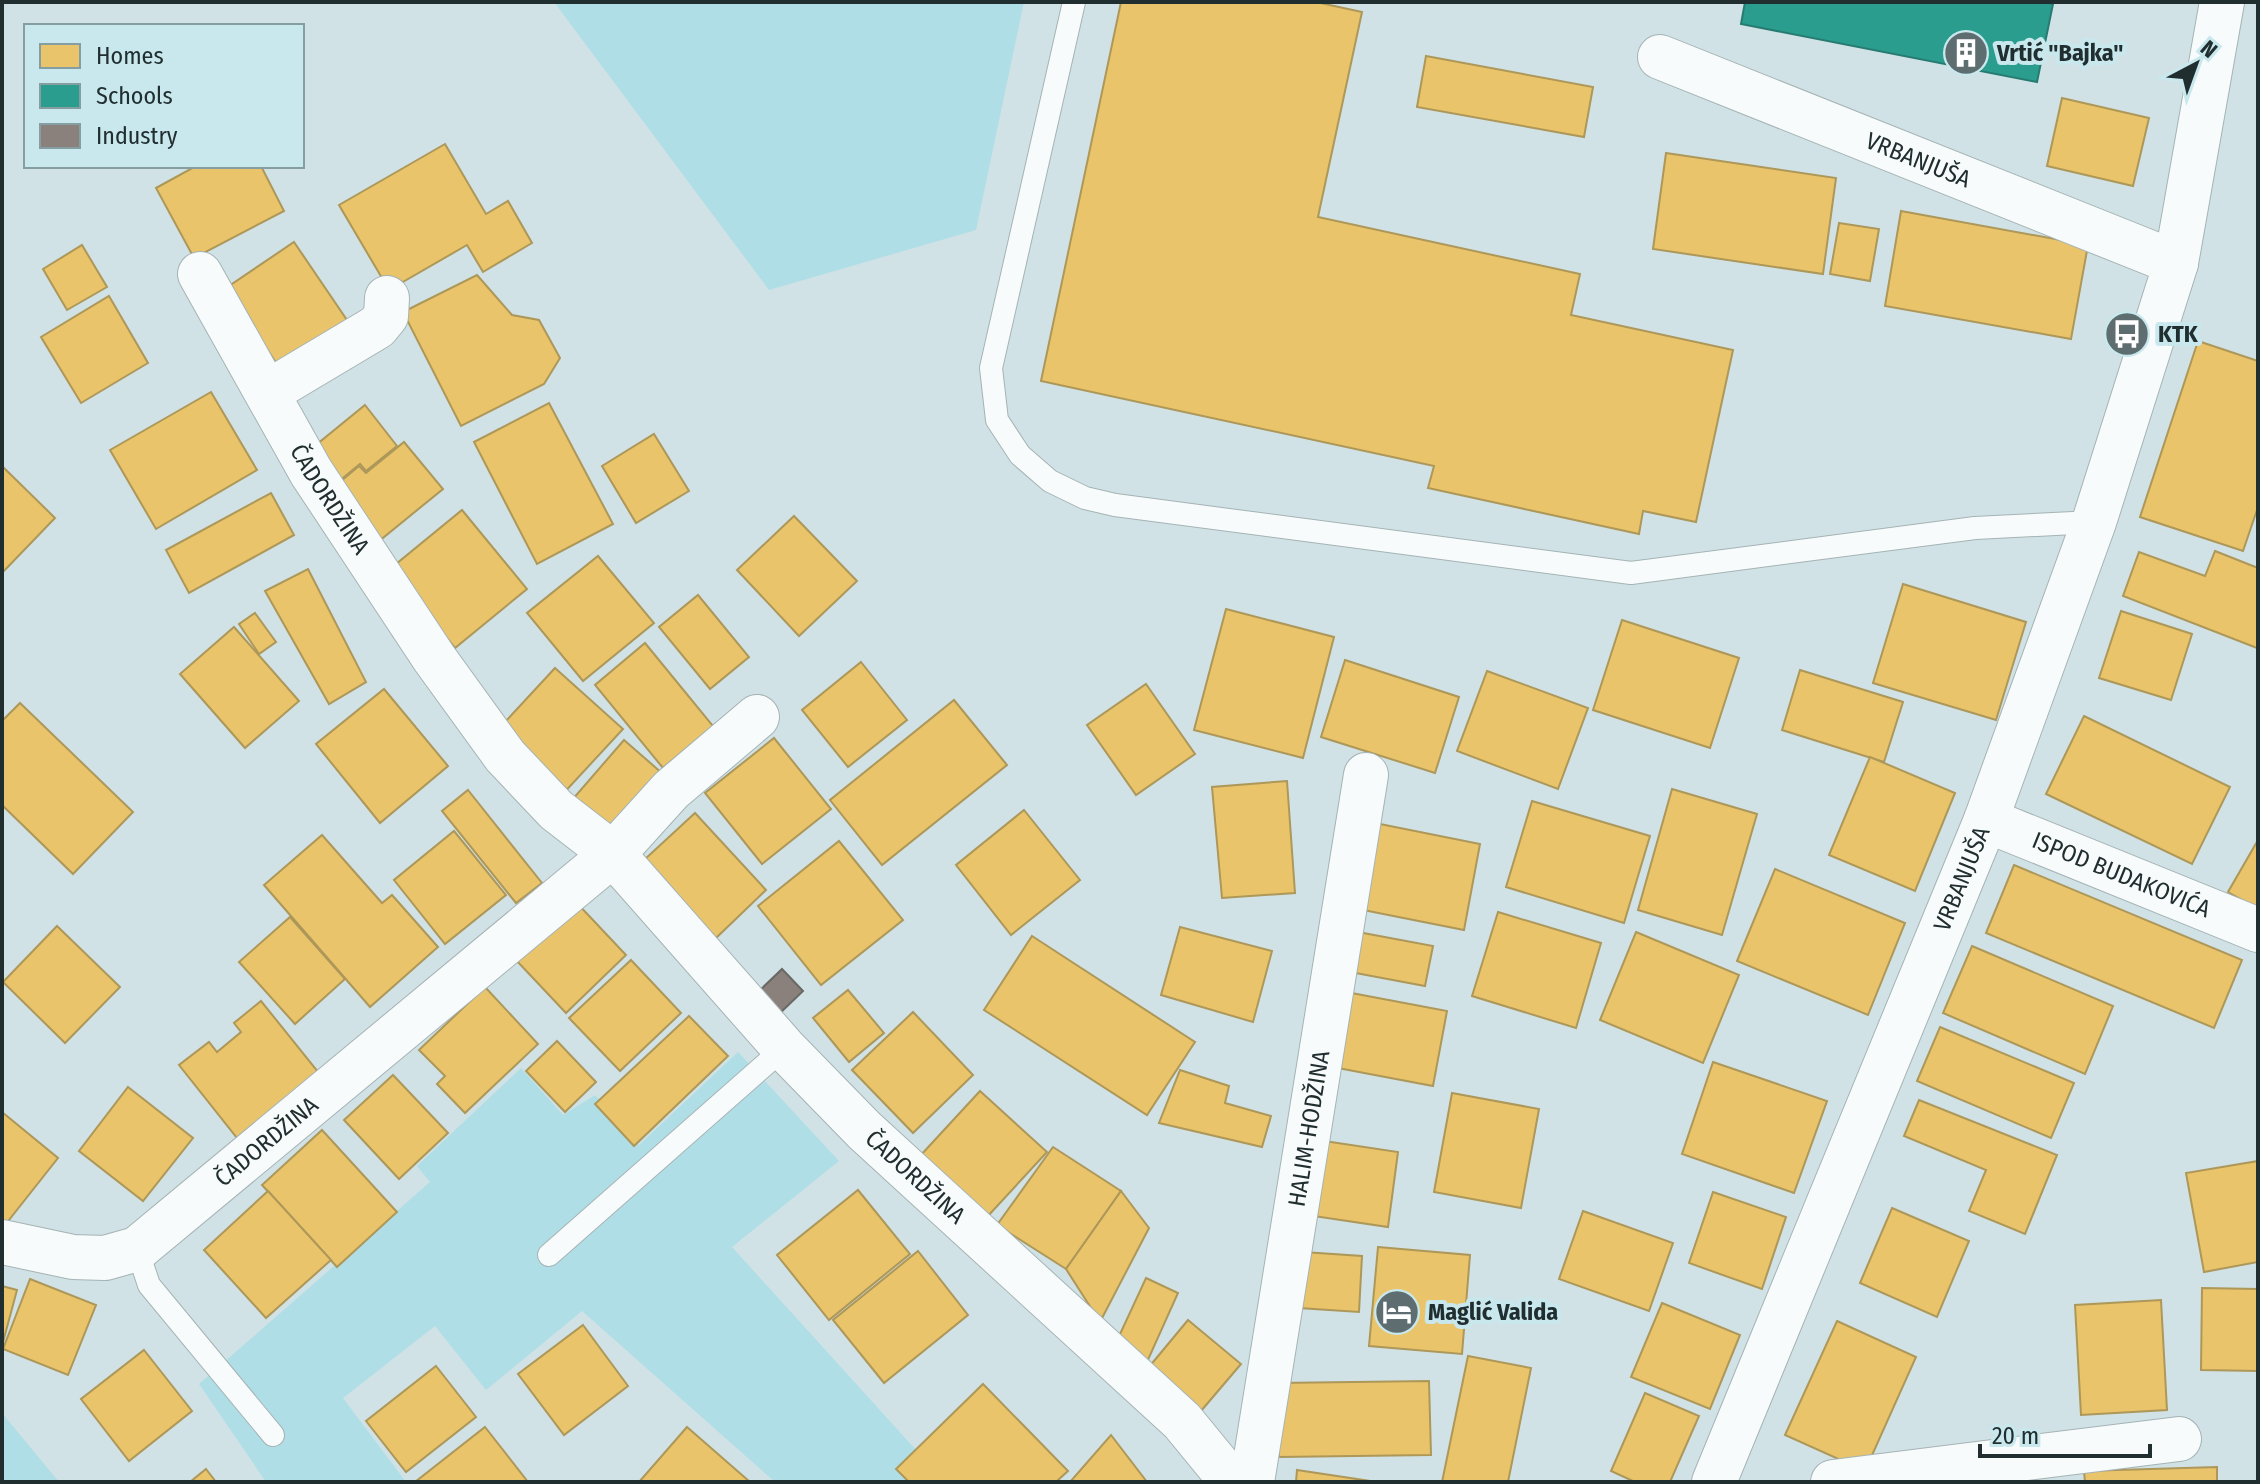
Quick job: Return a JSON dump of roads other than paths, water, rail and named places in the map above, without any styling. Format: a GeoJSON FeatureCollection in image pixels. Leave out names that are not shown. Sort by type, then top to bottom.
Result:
{"type":"FeatureCollection","features":[{"type":"Feature","properties":{"kind":"street","name":"VRBANJUŠA"},"geometry":{"type":"LineString","coordinates":[[1714,1482],[1986,820],[2094,522],[2176,263],[2222,2]]}},
{"type":"Feature","properties":{"kind":"street","name":"VRBANJUŠA"},"geometry":{"type":"LineString","coordinates":[[1660,57],[2176,263]]}},
{"type":"Feature","properties":{"kind":"street","name":"ČADORDŽINA"},"geometry":{"type":"LineString","coordinates":[[200,274],[311,472],[434,658],[505,756],[556,810],[613,854],[784,1048],[864,1130],[1182,1421],[1232,1482]]}},
{"type":"Feature","properties":{"kind":"street"},"geometry":{"type":"LineString","coordinates":[[268,392],[377,327],[386,316],[387,298]]}},
{"type":"Feature","properties":{"kind":"street","name":"ČADORDŽINA"},"geometry":{"type":"LineString","coordinates":[[2,1242],[73,1257],[105,1258],[137,1249],[613,854],[671,790],[757,717]]}},
{"type":"Feature","properties":{"kind":"street","name":"HALIM-HODŽINA"},"geometry":{"type":"LineString","coordinates":[[1252,1482],[1366,775]]}},
{"type":"Feature","properties":{"kind":"street","name":"ISPOD BUDAKOVIĆA"},"geometry":{"type":"LineString","coordinates":[[1986,820],[2258,930]]}},
{"type":"Feature","properties":{"kind":"street"},"geometry":{"type":"LineString","coordinates":[[1833,1482],[2179,1439]]}},
{"type":"Feature","properties":{"kind":"lane"},"geometry":{"type":"LineString","coordinates":[[1074,2],[991,368],[997,420],[1020,455],[1050,481],[1085,498],[1115,505],[1631,573],[1975,528],[2094,522]]}},
{"type":"Feature","properties":{"kind":"lane"},"geometry":{"type":"LineString","coordinates":[[549,1255],[784,1048]]}},
{"type":"Feature","properties":{"kind":"lane"},"geometry":{"type":"LineString","coordinates":[[137,1249],[149,1285],[273,1435]]}},
{"type":"Feature","properties":{"kind":"place","name":"Vrtić \"Bajka\""},"geometry":{"type":"Point","coordinates":[1966,53]}},
{"type":"Feature","properties":{"kind":"place","name":"KTK"},"geometry":{"type":"Point","coordinates":[2127,334]}},
{"type":"Feature","properties":{"kind":"place","name":"Maglić Valida"},"geometry":{"type":"Point","coordinates":[1397,1312]}}]}
